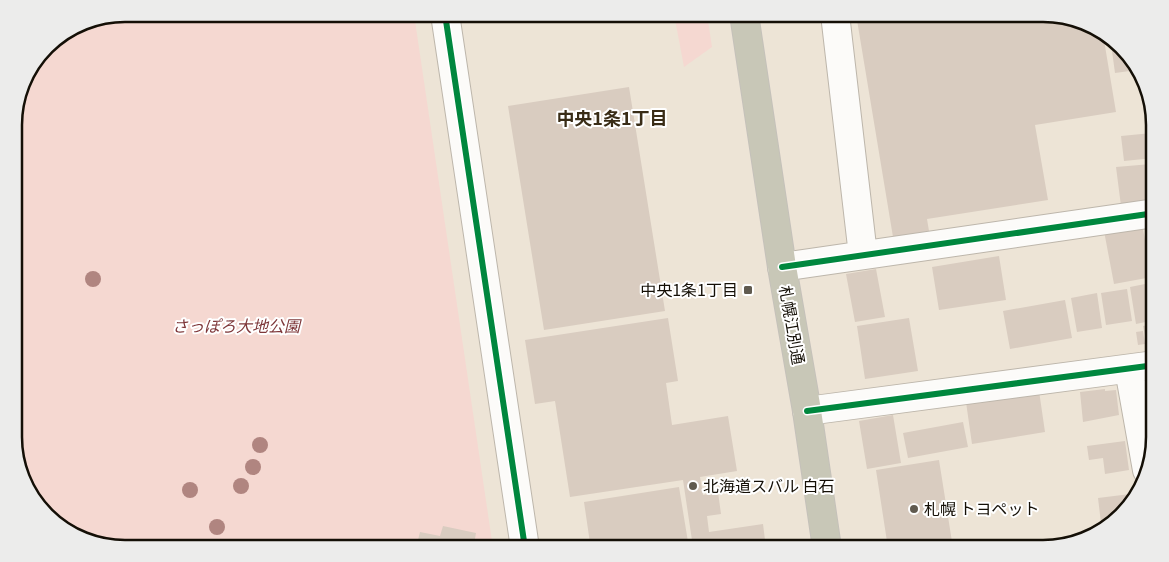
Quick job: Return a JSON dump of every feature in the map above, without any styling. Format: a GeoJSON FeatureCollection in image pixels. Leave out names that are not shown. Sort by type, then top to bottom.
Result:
{"type":"FeatureCollection","features":[{"type":"Feature","properties":{"kind":"highway","name":"札幌江別通"},"geometry":{"type":"LineString","coordinates":[[745,22],[826,539]]}},
{"type":"Feature","properties":{"kind":"street"},"geometry":{"type":"LineString","coordinates":[[836,22],[863,255]]}},
{"type":"Feature","properties":{"kind":"street"},"geometry":{"type":"LineString","coordinates":[[446,23],[524,540]]}},
{"type":"Feature","properties":{"kind":"street"},"geometry":{"type":"LineString","coordinates":[[782,267],[1146,214]]}},
{"type":"Feature","properties":{"kind":"street"},"geometry":{"type":"LineString","coordinates":[[807,411],[1142,367],[1146,445]]}},
{"type":"Feature","properties":{"kind":"green space"},"geometry":{"type":"Polygon","coordinates":[[[676,22],[708,22],[712,47],[684,67],[676,22]]]}},
{"type":"Feature","properties":{"kind":"green space","name":"さっぽろ大地公園"},"geometry":{"type":"Polygon","coordinates":[[[415,23],[492,540],[126,540],[106,538],[74,526],[53,509],[36,488],[30,476],[23,450],[23,112],[30,86],[40,68],[68,40],[86,30],[106,24],[415,23]]]}},
{"type":"Feature","properties":{"kind":"building"},"geometry":{"type":"Polygon","coordinates":[[[857,22],[1057,23],[1083,30],[1104,43],[1116,112],[1035,125],[1048,200],[927,219],[929,231],[893,237],[857,22]]]}},
{"type":"Feature","properties":{"kind":"building"},"geometry":{"type":"Polygon","coordinates":[[[1112,51],[1116,53],[1131,71],[1115,73],[1112,51]]]}},
{"type":"Feature","properties":{"kind":"building"},"geometry":{"type":"Polygon","coordinates":[[[629,87],[665,311],[544,330],[508,106],[629,87]]]}},
{"type":"Feature","properties":{"kind":"building"},"geometry":{"type":"Polygon","coordinates":[[[1146,134],[1146,159],[1124,161],[1121,136],[1146,134]]]}},
{"type":"Feature","properties":{"kind":"building"},"geometry":{"type":"Polygon","coordinates":[[[1146,164],[1146,204],[1121,206],[1116,167],[1146,164]]]}},
{"type":"Feature","properties":{"kind":"building"},"geometry":{"type":"Polygon","coordinates":[[[1142,224],[1146,245],[1146,278],[1114,284],[1104,231],[1142,224]]]}},
{"type":"Feature","properties":{"kind":"building"},"geometry":{"type":"Polygon","coordinates":[[[999,256],[1006,300],[939,310],[932,267],[999,256]]]}},
{"type":"Feature","properties":{"kind":"building"},"geometry":{"type":"Polygon","coordinates":[[[876,269],[885,317],[855,322],[846,274],[876,269]]]}},
{"type":"Feature","properties":{"kind":"building"},"geometry":{"type":"Polygon","coordinates":[[[1146,284],[1146,322],[1136,324],[1130,287],[1146,284]]]}},
{"type":"Feature","properties":{"kind":"building"},"geometry":{"type":"Polygon","coordinates":[[[1127,289],[1132,321],[1106,325],[1101,293],[1127,289]]]}},
{"type":"Feature","properties":{"kind":"building"},"geometry":{"type":"Polygon","coordinates":[[[1097,293],[1102,328],[1077,332],[1071,298],[1097,293]]]}},
{"type":"Feature","properties":{"kind":"building"},"geometry":{"type":"Polygon","coordinates":[[[1065,300],[1072,338],[1010,349],[1003,311],[1065,300]]]}},
{"type":"Feature","properties":{"kind":"building"},"geometry":{"type":"Polygon","coordinates":[[[668,318],[678,381],[666,383],[672,425],[728,416],[737,471],[700,477],[703,495],[718,492],[721,514],[707,516],[709,532],[763,524],[765,539],[692,539],[683,480],[570,497],[555,401],[535,404],[525,340],[668,318]]]}},
{"type":"Feature","properties":{"kind":"building"},"geometry":{"type":"Polygon","coordinates":[[[909,318],[918,371],[865,379],[857,326],[909,318]]]}},
{"type":"Feature","properties":{"kind":"building"},"geometry":{"type":"Polygon","coordinates":[[[1143,326],[1146,326],[1146,340],[1143,326]]]}},
{"type":"Feature","properties":{"kind":"building"},"geometry":{"type":"Polygon","coordinates":[[[1143,331],[1145,344],[1138,345],[1136,332],[1143,331]]]}},
{"type":"Feature","properties":{"kind":"building"},"geometry":{"type":"Polygon","coordinates":[[[1038,384],[1045,432],[972,444],[965,395],[1038,384]]]}},
{"type":"Feature","properties":{"kind":"building"},"geometry":{"type":"Polygon","coordinates":[[[1105,389],[1105,391],[1116,390],[1119,415],[1083,422],[1080,392],[1105,389]]]}},
{"type":"Feature","properties":{"kind":"building"},"geometry":{"type":"Polygon","coordinates":[[[893,415],[901,463],[867,469],[859,421],[893,415]]]}},
{"type":"Feature","properties":{"kind":"building"},"geometry":{"type":"Polygon","coordinates":[[[963,422],[968,447],[908,458],[903,433],[963,422]]]}},
{"type":"Feature","properties":{"kind":"building"},"geometry":{"type":"Polygon","coordinates":[[[1125,441],[1129,470],[1105,474],[1103,458],[1089,460],[1087,446],[1125,441]]]}},
{"type":"Feature","properties":{"kind":"building","name":"札幌 トヨペット"},"geometry":{"type":"Polygon","coordinates":[[[939,460],[952,539],[887,539],[876,470],[939,460]]]}},
{"type":"Feature","properties":{"kind":"building"},"geometry":{"type":"Polygon","coordinates":[[[679,487],[688,539],[589,539],[584,502],[679,487]]]}},
{"type":"Feature","properties":{"kind":"building"},"geometry":{"type":"Polygon","coordinates":[[[1129,494],[1101,522],[1098,498],[1129,494]]]}},
{"type":"Feature","properties":{"kind":"building"},"geometry":{"type":"Polygon","coordinates":[[[443,526],[476,533],[475,540],[418,540],[420,532],[440,536],[443,526]]]}},
{"type":"Feature","properties":{"kind":"cycle path"},"geometry":{"type":"LineString","coordinates":[[446,23],[524,540]]}},
{"type":"Feature","properties":{"kind":"cycle path"},"geometry":{"type":"LineString","coordinates":[[782,267],[1146,214]]}},
{"type":"Feature","properties":{"kind":"cycle path"},"geometry":{"type":"LineString","coordinates":[[807,411],[1146,366]]}},
{"type":"Feature","properties":{"kind":"place","name":"中央1条1丁目"},"geometry":{"type":"Point","coordinates":[748,290]}},
{"type":"Feature","properties":{"kind":"place","name":"北海道スバル 白石"},"geometry":{"type":"Point","coordinates":[693,486]}},
{"type":"Feature","properties":{"kind":"place","name":"札幌 トヨペット"},"geometry":{"type":"Point","coordinates":[914,509]}},
{"type":"Feature","properties":{"kind":"district","name":"中央1条1丁目"},"geometry":{"type":"Point","coordinates":[612,119]}}]}
